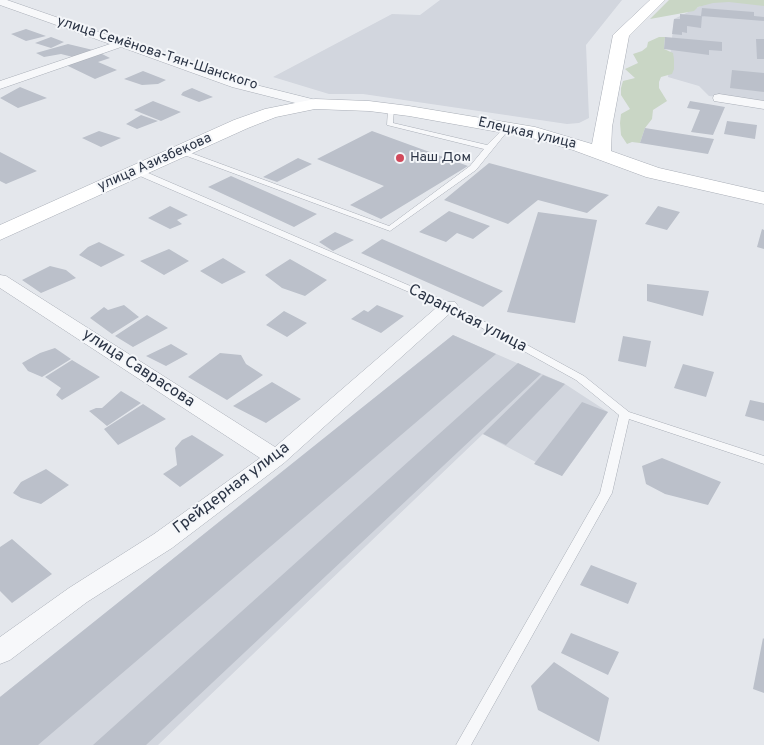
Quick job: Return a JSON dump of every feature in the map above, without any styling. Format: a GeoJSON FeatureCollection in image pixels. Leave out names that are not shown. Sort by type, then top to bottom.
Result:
{"type":"FeatureCollection","features":[{"type":"Feature","properties":{"kind":"main road"},"geometry":{"type":"LineString","coordinates":[[601,154],[603,127],[621,35],[658,0]]}},
{"type":"Feature","properties":{"kind":"main road","name":"Елецкая улица"},"geometry":{"type":"LineString","coordinates":[[314,104],[391,109],[535,133],[580,146],[653,173],[764,198]]}},
{"type":"Feature","properties":{"kind":"main road","name":"улица Азизбекова"},"geometry":{"type":"LineString","coordinates":[[0,233],[136,171],[271,113],[314,104]]}},
{"type":"Feature","properties":{"kind":"main road"},"geometry":{"type":"LineString","coordinates":[[535,133],[574,133],[603,127]]}},
{"type":"Feature","properties":{"kind":"street"},"geometry":{"type":"LineString","coordinates":[[2,4],[19,0]]}},
{"type":"Feature","properties":{"kind":"street","name":"улица Семёнова-Тян-Шанского"},"geometry":{"type":"LineString","coordinates":[[2,4],[236,84],[314,104]]}},
{"type":"Feature","properties":{"kind":"street"},"geometry":{"type":"LineString","coordinates":[[0,85],[120,44]]}},
{"type":"Feature","properties":{"kind":"street"},"geometry":{"type":"LineString","coordinates":[[719,98],[764,104]]}},
{"type":"Feature","properties":{"kind":"street","name":"улица Саврасова"},"geometry":{"type":"LineString","coordinates":[[0,280],[276,458]]}},
{"type":"Feature","properties":{"kind":"street","name":"Грейдерная улица"},"geometry":{"type":"LineString","coordinates":[[0,652],[78,596],[163,541],[276,458],[449,306]]}},
{"type":"Feature","properties":{"kind":"lane"},"geometry":{"type":"LineString","coordinates":[[391,109],[389,124],[489,148]]}},
{"type":"Feature","properties":{"kind":"lane"},"geometry":{"type":"LineString","coordinates":[[180,152],[390,229],[473,168],[507,128]]}},
{"type":"Feature","properties":{"kind":"lane","name":"Саранская улица"},"geometry":{"type":"LineString","coordinates":[[136,171],[449,306],[580,378],[625,414],[764,460]]}},
{"type":"Feature","properties":{"kind":"lane"},"geometry":{"type":"LineString","coordinates":[[463,745],[606,493],[625,414]]}},
{"type":"Feature","properties":{"kind":"shaded area"},"geometry":{"type":"Polygon","coordinates":[[[440,0],[622,0],[586,45],[589,118],[579,123],[567,124],[363,94],[329,94],[273,77],[392,14],[420,15],[440,0]]]}},
{"type":"Feature","properties":{"kind":"shaded area"},"geometry":{"type":"Polygon","coordinates":[[[713,0],[764,4],[764,104],[709,96],[699,86],[668,77],[674,19],[713,0]]]}},
{"type":"Feature","properties":{"kind":"shaded area"},"geometry":{"type":"Polygon","coordinates":[[[453,335],[565,384],[608,412],[562,476],[483,434],[158,745],[0,745],[0,697],[453,335]]]}},
{"type":"Feature","properties":{"kind":"green space"},"geometry":{"type":"Polygon","coordinates":[[[669,0],[764,0],[764,6],[729,2],[713,3],[698,7],[694,11],[650,19],[669,0]]]}},
{"type":"Feature","properties":{"kind":"green space"},"geometry":{"type":"Polygon","coordinates":[[[659,37],[665,37],[664,49],[673,53],[674,59],[672,74],[661,77],[659,82],[659,88],[667,101],[653,110],[652,119],[645,128],[640,143],[632,142],[627,144],[621,135],[620,123],[621,114],[630,109],[621,95],[621,88],[623,81],[635,78],[625,69],[638,63],[633,54],[642,51],[647,47],[648,42],[659,37]]]}},
{"type":"Feature","properties":{"kind":"building"},"geometry":{"type":"Polygon","coordinates":[[[702,8],[754,12],[754,16],[764,17],[764,21],[701,16],[702,8]]]}},
{"type":"Feature","properties":{"kind":"building"},"geometry":{"type":"Polygon","coordinates":[[[680,14],[702,16],[701,28],[687,26],[687,33],[682,32],[682,35],[672,34],[674,19],[680,19],[680,14]]]}},
{"type":"Feature","properties":{"kind":"building"},"geometry":{"type":"Polygon","coordinates":[[[26,29],[46,36],[26,41],[11,34],[26,29]]]}},
{"type":"Feature","properties":{"kind":"building"},"geometry":{"type":"Polygon","coordinates":[[[51,37],[64,42],[51,48],[35,43],[51,37]]]}},
{"type":"Feature","properties":{"kind":"building"},"geometry":{"type":"Polygon","coordinates":[[[665,37],[722,42],[722,51],[709,50],[709,55],[664,49],[665,37]]]}},
{"type":"Feature","properties":{"kind":"building"},"geometry":{"type":"Polygon","coordinates":[[[756,39],[764,39],[764,59],[757,59],[756,39]]]}},
{"type":"Feature","properties":{"kind":"building"},"geometry":{"type":"Polygon","coordinates":[[[68,44],[93,50],[73,57],[61,54],[44,57],[36,53],[68,44]]]}},
{"type":"Feature","properties":{"kind":"building"},"geometry":{"type":"Polygon","coordinates":[[[100,53],[110,58],[98,62],[117,70],[95,79],[66,65],[100,53]]]}},
{"type":"Feature","properties":{"kind":"building"},"geometry":{"type":"Polygon","coordinates":[[[732,70],[764,73],[764,92],[730,88],[732,70]]]}},
{"type":"Feature","properties":{"kind":"building"},"geometry":{"type":"Polygon","coordinates":[[[143,71],[166,80],[158,84],[142,85],[124,79],[143,71]]]}},
{"type":"Feature","properties":{"kind":"building"},"geometry":{"type":"Polygon","coordinates":[[[20,87],[47,98],[18,108],[0,98],[20,87]]]}},
{"type":"Feature","properties":{"kind":"building"},"geometry":{"type":"Polygon","coordinates":[[[192,88],[213,97],[199,102],[181,95],[192,88]]]}},
{"type":"Feature","properties":{"kind":"building"},"geometry":{"type":"Polygon","coordinates":[[[153,101],[181,112],[161,121],[134,110],[153,101]]]}},
{"type":"Feature","properties":{"kind":"building"},"geometry":{"type":"Polygon","coordinates":[[[690,101],[725,107],[713,135],[691,132],[700,110],[687,108],[690,101]]]}},
{"type":"Feature","properties":{"kind":"building"},"geometry":{"type":"Polygon","coordinates":[[[141,115],[158,121],[137,129],[126,124],[141,115]]]}},
{"type":"Feature","properties":{"kind":"building"},"geometry":{"type":"Polygon","coordinates":[[[727,121],[757,125],[755,139],[724,134],[727,121]]]}},
{"type":"Feature","properties":{"kind":"building"},"geometry":{"type":"Polygon","coordinates":[[[645,128],[714,139],[708,154],[640,143],[645,128]]]}},
{"type":"Feature","properties":{"kind":"building"},"geometry":{"type":"Polygon","coordinates":[[[99,131],[121,138],[101,147],[82,138],[99,131]]]}},
{"type":"Feature","properties":{"kind":"building"},"geometry":{"type":"Polygon","coordinates":[[[372,131],[468,166],[381,219],[350,205],[384,186],[317,159],[372,131]]]}},
{"type":"Feature","properties":{"kind":"building"},"geometry":{"type":"Polygon","coordinates":[[[0,152],[37,171],[6,184],[0,181],[0,152]]]}},
{"type":"Feature","properties":{"kind":"building"},"geometry":{"type":"Polygon","coordinates":[[[298,158],[312,164],[277,182],[263,177],[298,158]]]}},
{"type":"Feature","properties":{"kind":"building"},"geometry":{"type":"Polygon","coordinates":[[[489,163],[609,195],[587,213],[538,200],[508,224],[444,200],[489,163]]]}},
{"type":"Feature","properties":{"kind":"building"},"geometry":{"type":"Polygon","coordinates":[[[231,176],[317,214],[294,227],[208,187],[231,176]]]}},
{"type":"Feature","properties":{"kind":"building"},"geometry":{"type":"Polygon","coordinates":[[[170,206],[188,215],[177,220],[182,224],[170,229],[148,218],[170,206]]]}},
{"type":"Feature","properties":{"kind":"building"},"geometry":{"type":"Polygon","coordinates":[[[658,206],[680,212],[667,230],[645,224],[658,206]]]}},
{"type":"Feature","properties":{"kind":"building"},"geometry":{"type":"Polygon","coordinates":[[[449,211],[490,226],[473,239],[457,233],[446,242],[419,232],[449,211]]]}},
{"type":"Feature","properties":{"kind":"building"},"geometry":{"type":"Polygon","coordinates":[[[538,212],[597,220],[575,323],[507,312],[538,212]]]}},
{"type":"Feature","properties":{"kind":"building"},"geometry":{"type":"Polygon","coordinates":[[[762,229],[764,230],[764,249],[757,247],[762,229]]]}},
{"type":"Feature","properties":{"kind":"building"},"geometry":{"type":"Polygon","coordinates":[[[335,232],[354,240],[333,251],[319,242],[335,232]]]}},
{"type":"Feature","properties":{"kind":"building"},"geometry":{"type":"Polygon","coordinates":[[[382,239],[503,291],[483,307],[361,253],[382,239]]]}},
{"type":"Feature","properties":{"kind":"building"},"geometry":{"type":"Polygon","coordinates":[[[99,242],[125,255],[101,267],[79,255],[88,247],[99,242]]]}},
{"type":"Feature","properties":{"kind":"building"},"geometry":{"type":"Polygon","coordinates":[[[169,249],[189,261],[164,275],[140,261],[169,249]]]}},
{"type":"Feature","properties":{"kind":"building"},"geometry":{"type":"Polygon","coordinates":[[[223,258],[246,272],[222,284],[200,271],[223,258]]]}},
{"type":"Feature","properties":{"kind":"building"},"geometry":{"type":"Polygon","coordinates":[[[290,259],[327,280],[305,296],[282,288],[265,275],[290,259]]]}},
{"type":"Feature","properties":{"kind":"building"},"geometry":{"type":"Polygon","coordinates":[[[50,266],[66,270],[76,278],[41,293],[22,280],[50,266]]]}},
{"type":"Feature","properties":{"kind":"building"},"geometry":{"type":"Polygon","coordinates":[[[647,284],[709,291],[703,316],[647,301],[647,284]]]}},
{"type":"Feature","properties":{"kind":"building"},"geometry":{"type":"Polygon","coordinates":[[[124,305],[139,317],[112,334],[90,318],[104,307],[108,310],[124,305]]]}},
{"type":"Feature","properties":{"kind":"building"},"geometry":{"type":"Polygon","coordinates":[[[377,305],[404,316],[381,333],[351,319],[364,310],[368,312],[377,305]]]}},
{"type":"Feature","properties":{"kind":"building"},"geometry":{"type":"Polygon","coordinates":[[[284,311],[307,323],[287,337],[266,325],[284,311]]]}},
{"type":"Feature","properties":{"kind":"building"},"geometry":{"type":"Polygon","coordinates":[[[147,315],[168,328],[133,347],[115,336],[147,315]]]}},
{"type":"Feature","properties":{"kind":"building"},"geometry":{"type":"Polygon","coordinates":[[[453,335],[496,354],[38,745],[0,745],[0,697],[453,335]]]}},
{"type":"Feature","properties":{"kind":"building"},"geometry":{"type":"Polygon","coordinates":[[[623,336],[651,341],[646,367],[618,361],[623,336]]]}},
{"type":"Feature","properties":{"kind":"building"},"geometry":{"type":"Polygon","coordinates":[[[171,344],[188,354],[166,366],[146,356],[171,344]]]}},
{"type":"Feature","properties":{"kind":"building"},"geometry":{"type":"Polygon","coordinates":[[[55,348],[71,359],[42,377],[28,371],[22,363],[40,353],[55,348]]]}},
{"type":"Feature","properties":{"kind":"building"},"geometry":{"type":"Polygon","coordinates":[[[220,353],[241,355],[246,364],[263,375],[227,400],[188,377],[220,353]]]}},
{"type":"Feature","properties":{"kind":"building"},"geometry":{"type":"Polygon","coordinates":[[[72,360],[100,377],[62,400],[56,395],[61,388],[45,377],[72,360]]]}},
{"type":"Feature","properties":{"kind":"building"},"geometry":{"type":"Polygon","coordinates":[[[518,363],[541,374],[146,745],[93,745],[518,363]]]}},
{"type":"Feature","properties":{"kind":"building"},"geometry":{"type":"Polygon","coordinates":[[[683,364],[714,372],[706,397],[674,388],[683,364]]]}},
{"type":"Feature","properties":{"kind":"building"},"geometry":{"type":"Polygon","coordinates":[[[543,375],[565,384],[506,445],[483,434],[543,375]]]}},
{"type":"Feature","properties":{"kind":"building"},"geometry":{"type":"Polygon","coordinates":[[[272,382],[301,399],[266,423],[233,406],[272,382]]]}},
{"type":"Feature","properties":{"kind":"building"},"geometry":{"type":"Polygon","coordinates":[[[121,391],[141,403],[107,426],[89,411],[102,408],[121,391]]]}},
{"type":"Feature","properties":{"kind":"building"},"geometry":{"type":"Polygon","coordinates":[[[750,400],[764,403],[764,421],[745,416],[750,400]]]}},
{"type":"Feature","properties":{"kind":"building"},"geometry":{"type":"Polygon","coordinates":[[[582,402],[608,412],[562,476],[534,464],[582,402]]]}},
{"type":"Feature","properties":{"kind":"building"},"geometry":{"type":"Polygon","coordinates":[[[143,404],[166,419],[118,445],[104,429],[143,404]]]}},
{"type":"Feature","properties":{"kind":"building"},"geometry":{"type":"Polygon","coordinates":[[[192,435],[224,455],[180,487],[163,474],[177,465],[175,448],[182,440],[192,435]]]}},
{"type":"Feature","properties":{"kind":"building"},"geometry":{"type":"Polygon","coordinates":[[[662,458],[721,482],[708,505],[665,494],[646,484],[642,466],[662,458]]]}},
{"type":"Feature","properties":{"kind":"building"},"geometry":{"type":"Polygon","coordinates":[[[46,469],[69,485],[41,504],[21,498],[13,493],[21,482],[46,469]]]}},
{"type":"Feature","properties":{"kind":"building"},"geometry":{"type":"Polygon","coordinates":[[[12,539],[52,574],[12,603],[0,591],[0,547],[12,539]]]}},
{"type":"Feature","properties":{"kind":"building"},"geometry":{"type":"Polygon","coordinates":[[[591,565],[637,583],[628,604],[580,585],[591,565]]]}},
{"type":"Feature","properties":{"kind":"building"},"geometry":{"type":"Polygon","coordinates":[[[571,633],[619,652],[608,675],[561,653],[571,633]]]}},
{"type":"Feature","properties":{"kind":"building"},"geometry":{"type":"Polygon","coordinates":[[[764,639],[764,693],[753,689],[764,639]]]}},
{"type":"Feature","properties":{"kind":"building"},"geometry":{"type":"Polygon","coordinates":[[[554,662],[609,698],[599,742],[538,710],[531,686],[554,662]]]}},
{"type":"Feature","properties":{"kind":"place","name":"Наш Дом"},"geometry":{"type":"Point","coordinates":[400,158]}}]}
